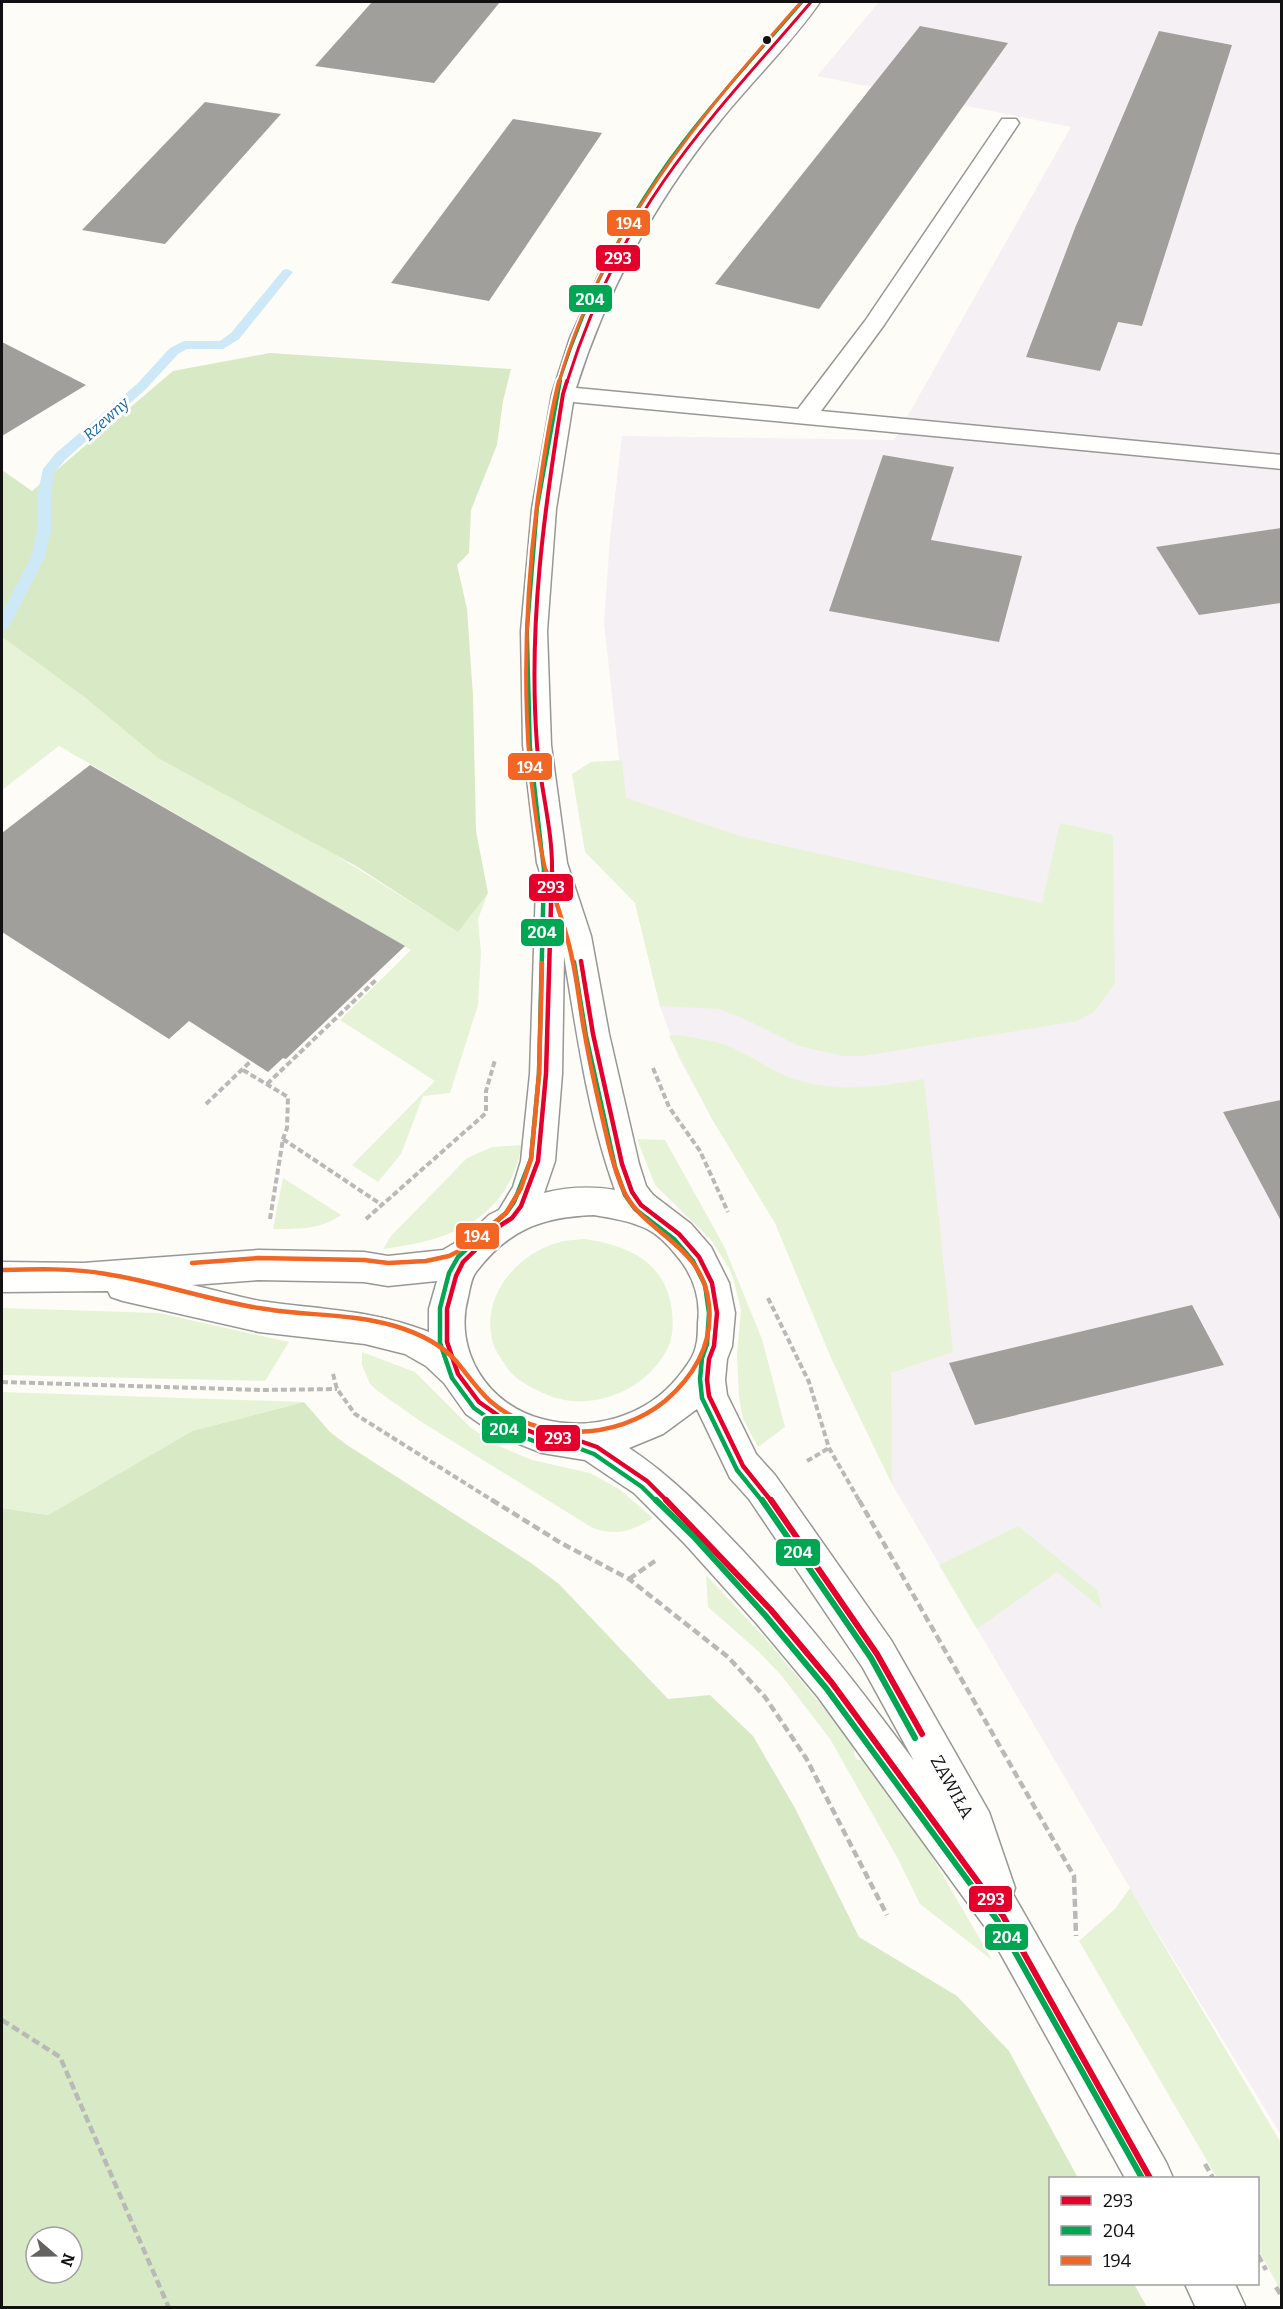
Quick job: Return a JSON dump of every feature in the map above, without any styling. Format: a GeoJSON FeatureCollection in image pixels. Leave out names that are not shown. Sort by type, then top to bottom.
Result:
{"type":"FeatureCollection","features":[{"type":"Feature","properties":{"kind":"street","name":"ZAWIŁA"},"geometry":{"type":"LineString","coordinates":[[811,2],[713,117],[663,182],[616,261],[581,338],[563,394],[544,509],[534,631],[537,745],[552,863],[546,1074],[538,1161],[528,1191],[512,1218],[475,1248],[463,1262],[456,1276],[447,1309],[447,1342],[458,1374],[479,1402],[509,1423],[542,1436],[580,1441],[597,1447],[647,1481],[698,1531],[771,1610],[832,1683],[1003,1916],[1149,2177]]}},
{"type":"Feature","properties":{"kind":"street"},"geometry":{"type":"LineString","coordinates":[[806,415],[873,326],[1009,123]]}},
{"type":"Feature","properties":{"kind":"street"},"geometry":{"type":"LineString","coordinates":[[563,394],[806,415],[1281,462]]}},
{"type":"Feature","properties":{"kind":"street","name":"ZAWIŁA"},"geometry":{"type":"LineString","coordinates":[[552,863],[576,936],[593,1034],[622,1164],[632,1192],[654,1217],[685,1242],[699,1257],[712,1283],[717,1313],[714,1346],[709,1359],[698,1379],[680,1402],[650,1422],[616,1436],[580,1441]]}},
{"type":"Feature","properties":{"kind":"street","name":"ZAWIŁA"},"geometry":{"type":"LineString","coordinates":[[512,1218],[563,1202],[594,1201],[625,1206],[654,1217]]}},
{"type":"Feature","properties":{"kind":"street"},"geometry":{"type":"LineString","coordinates":[[2,1277],[83,1278],[258,1265],[364,1267],[388,1271],[427,1268],[451,1263],[475,1248]]}},
{"type":"Feature","properties":{"kind":"street"},"geometry":{"type":"LineString","coordinates":[[83,1278],[256,1315],[376,1331],[425,1345],[447,1360],[458,1374]]}},
{"type":"Feature","properties":{"kind":"street","name":"ZAWIŁA"},"geometry":{"type":"LineString","coordinates":[[709,1359],[706,1380],[709,1396],[743,1466],[762,1487],[877,1654],[974,1827],[1003,1916]]}},
{"type":"Feature","properties":{"kind":"street"},"geometry":{"type":"LineString","coordinates":[[1210,2285],[1222,2307]]}},
{"type":"Feature","properties":{"kind":"path"},"geometry":{"type":"LineString","coordinates":[[267,1084],[377,979]]}},
{"type":"Feature","properties":{"kind":"path"},"geometry":{"type":"LineString","coordinates":[[364,1221],[486,1113],[486,1091],[496,1058]]}},
{"type":"Feature","properties":{"kind":"path"},"geometry":{"type":"LineString","coordinates":[[206,1104],[251,1061]]}},
{"type":"Feature","properties":{"kind":"path"},"geometry":{"type":"LineString","coordinates":[[652,1065],[669,1107],[700,1151],[729,1215]]}},
{"type":"Feature","properties":{"kind":"path"},"geometry":{"type":"LineString","coordinates":[[243,1070],[288,1097],[287,1128],[283,1139],[268,1227]]}},
{"type":"Feature","properties":{"kind":"path"},"geometry":{"type":"LineString","coordinates":[[283,1139],[382,1205]]}},
{"type":"Feature","properties":{"kind":"path"},"geometry":{"type":"LineString","coordinates":[[764,1289],[809,1382],[829,1448],[1074,1876],[1077,1941]]}},
{"type":"Feature","properties":{"kind":"path"},"geometry":{"type":"LineString","coordinates":[[333,1367],[338,1389],[355,1414],[551,1538],[629,1579],[728,1657],[765,1697],[806,1758],[887,1915]]}},
{"type":"Feature","properties":{"kind":"path"},"geometry":{"type":"LineString","coordinates":[[2,1382],[262,1390],[338,1389]]}},
{"type":"Feature","properties":{"kind":"path"},"geometry":{"type":"LineString","coordinates":[[2,2020],[60,2057],[168,2307]]}},
{"type":"Feature","properties":{"kind":"shaded area"},"geometry":{"type":"Polygon","coordinates":[[[879,2],[1281,2],[1281,2135],[1130,1888],[892,1484],[832,1360],[775,1223],[712,1119],[678,1056],[660,1006],[635,903],[604,623],[610,538],[622,436],[894,440],[1071,127],[817,76],[879,2]]]}},
{"type":"Feature","properties":{"kind":"green space"},"geometry":{"type":"Polygon","coordinates":[[[270,353],[511,369],[503,401],[497,445],[471,510],[469,553],[457,565],[467,609],[473,696],[476,831],[488,893],[458,932],[356,866],[158,758],[87,699],[2,637],[2,470],[32,491],[173,371],[270,353]]]}},
{"type":"Feature","properties":{"kind":"green space"},"geometry":{"type":"Polygon","coordinates":[[[2,637],[87,699],[457,931],[488,893],[478,919],[481,953],[478,1005],[450,1093],[423,1096],[401,1154],[378,1182],[352,1165],[435,1081],[340,1020],[411,950],[59,746],[2,790],[2,637]]]}},
{"type":"Feature","properties":{"kind":"green space"},"geometry":{"type":"Polygon","coordinates":[[[622,760],[626,798],[740,836],[1042,903],[1060,823],[1113,835],[1115,983],[1094,1012],[1077,1021],[863,1056],[843,1056],[799,1046],[719,1009],[660,1006],[635,903],[585,852],[572,774],[591,762],[622,760]]]}},
{"type":"Feature","properties":{"kind":"green space"},"geometry":{"type":"Polygon","coordinates":[[[669,1036],[722,1044],[786,1076],[820,1085],[855,1087],[924,1079],[953,1352],[891,1373],[892,1484],[832,1360],[775,1223],[712,1119],[669,1036]]]}},
{"type":"Feature","properties":{"kind":"green space"},"geometry":{"type":"Polygon","coordinates":[[[637,1139],[665,1140],[724,1246],[762,1339],[785,1427],[758,1447],[743,1419],[739,1397],[737,1354],[741,1310],[729,1268],[711,1240],[655,1185],[637,1139]]]}},
{"type":"Feature","properties":{"kind":"green space"},"geometry":{"type":"Polygon","coordinates":[[[522,1145],[515,1171],[504,1192],[473,1222],[432,1240],[383,1249],[391,1236],[467,1158],[492,1147],[522,1145]]]}},
{"type":"Feature","properties":{"kind":"green space"},"geometry":{"type":"Polygon","coordinates":[[[283,1178],[341,1215],[317,1226],[300,1229],[273,1229],[283,1178]]]}},
{"type":"Feature","properties":{"kind":"green space"},"geometry":{"type":"Polygon","coordinates":[[[584,1239],[627,1250],[650,1265],[666,1289],[671,1304],[673,1325],[669,1345],[660,1361],[647,1375],[616,1394],[598,1400],[579,1401],[561,1399],[543,1393],[516,1377],[507,1368],[495,1348],[490,1326],[496,1295],[515,1268],[527,1257],[542,1249],[563,1241],[584,1239]]]}},
{"type":"Feature","properties":{"kind":"green space"},"geometry":{"type":"Polygon","coordinates":[[[2,1308],[159,1313],[289,1342],[265,1381],[2,1375],[2,1308]]]}},
{"type":"Feature","properties":{"kind":"green space"},"geometry":{"type":"Polygon","coordinates":[[[362,1352],[415,1372],[470,1427],[496,1445],[532,1460],[590,1473],[619,1489],[653,1518],[623,1531],[608,1532],[591,1527],[420,1421],[379,1392],[370,1384],[362,1365],[362,1352]]]}},
{"type":"Feature","properties":{"kind":"green space"},"geometry":{"type":"Polygon","coordinates":[[[2,1392],[304,1402],[192,1431],[48,1515],[2,1508],[2,1392]]]}},
{"type":"Feature","properties":{"kind":"green space"},"geometry":{"type":"Polygon","coordinates":[[[304,1402],[330,1432],[347,1445],[531,1563],[559,1584],[668,1699],[710,1695],[753,1736],[795,1808],[859,1937],[957,1996],[1009,2051],[1077,2177],[1049,2177],[1049,2285],[1135,2285],[1147,2307],[2,2307],[2,1508],[48,1515],[192,1431],[304,1402]]]}},
{"type":"Feature","properties":{"kind":"green space"},"geometry":{"type":"Polygon","coordinates":[[[1018,1526],[1097,1590],[1102,1609],[1057,1572],[977,1629],[939,1565],[1018,1526]]]}},
{"type":"Feature","properties":{"kind":"green space"},"geometry":{"type":"Polygon","coordinates":[[[706,1575],[764,1637],[855,1745],[854,1754],[857,1760],[867,1760],[923,1841],[992,1960],[920,1904],[898,1859],[830,1739],[781,1675],[758,1651],[708,1607],[706,1575]]]}},
{"type":"Feature","properties":{"kind":"green space"},"geometry":{"type":"Polygon","coordinates":[[[1130,1888],[1281,2143],[1281,2291],[1259,2251],[1259,2177],[1216,2177],[1079,1941],[1115,1909],[1130,1888]]]}},
{"type":"Feature","properties":{"kind":"building"},"geometry":{"type":"Polygon","coordinates":[[[372,2],[500,2],[434,83],[315,66],[372,2]]]}},
{"type":"Feature","properties":{"kind":"building"},"geometry":{"type":"Polygon","coordinates":[[[920,26],[1008,43],[819,309],[715,284],[920,26]]]}},
{"type":"Feature","properties":{"kind":"building"},"geometry":{"type":"Polygon","coordinates":[[[1159,31],[1232,45],[1142,326],[1118,322],[1100,371],[1026,357],[1075,228],[1159,31]]]}},
{"type":"Feature","properties":{"kind":"building"},"geometry":{"type":"Polygon","coordinates":[[[205,102],[281,114],[165,244],[82,230],[205,102]]]}},
{"type":"Feature","properties":{"kind":"building"},"geometry":{"type":"Polygon","coordinates":[[[513,119],[602,133],[489,301],[391,283],[513,119]]]}},
{"type":"Feature","properties":{"kind":"building"},"geometry":{"type":"Polygon","coordinates":[[[2,342],[86,385],[2,436],[2,342]]]}},
{"type":"Feature","properties":{"kind":"building"},"geometry":{"type":"Polygon","coordinates":[[[883,455],[954,467],[931,540],[1022,556],[999,642],[829,611],[883,455]]]}},
{"type":"Feature","properties":{"kind":"building"},"geometry":{"type":"Polygon","coordinates":[[[1281,528],[1281,603],[1199,615],[1156,547],[1281,528]]]}},
{"type":"Feature","properties":{"kind":"building"},"geometry":{"type":"Polygon","coordinates":[[[90,765],[405,946],[286,1059],[283,1058],[268,1072],[189,1021],[169,1039],[2,932],[2,833],[90,765]]]}},
{"type":"Feature","properties":{"kind":"building"},"geometry":{"type":"Polygon","coordinates":[[[1281,1100],[1281,1221],[1223,1112],[1281,1100]]]}},
{"type":"Feature","properties":{"kind":"building"},"geometry":{"type":"Polygon","coordinates":[[[1192,1305],[1224,1365],[975,1425],[949,1363],[1192,1305]]]}},
{"type":"Feature","properties":{"kind":"waterway","name":"Rzewny"},"geometry":{"type":"LineString","coordinates":[[2,627],[38,557],[44,531],[44,496],[48,472],[61,456],[141,387],[174,351],[184,345],[223,345],[235,336],[287,272]]}},
{"type":"Feature","properties":{"kind":"transit line","name":"194"},"geometry":{"type":"LineString","coordinates":[[2,1270],[91,1271],[258,1308],[393,1325],[414,1332],[441,1347],[480,1391],[504,1411],[517,1419],[547,1429],[578,1432],[616,1426],[639,1417],[659,1405],[678,1390],[693,1372],[703,1351],[709,1329],[707,1294],[700,1275],[683,1251],[634,1209],[620,1184],[591,1066],[570,947],[541,850],[529,758],[527,711],[526,664],[530,570],[541,478],[554,403],[573,338],[598,280],[628,224],[687,136],[801,2]]}},
{"type":"Feature","properties":{"kind":"transit line","name":"204"},"geometry":{"type":"LineString","coordinates":[[802,2],[707,112],[657,178],[609,258],[574,335],[556,392],[537,508],[527,630],[530,746],[544,863],[539,1074],[531,1159],[514,1202],[507,1212],[458,1257],[449,1273],[440,1308],[440,1343],[452,1378],[474,1408],[505,1430],[539,1443],[578,1448],[594,1454],[642,1487],[693,1536],[765,1615],[826,1688],[997,1920],[1141,2177]]}},
{"type":"Feature","properties":{"kind":"transit line","name":"293"},"geometry":{"type":"LineString","coordinates":[[811,2],[713,117],[663,182],[616,261],[581,338],[563,394],[544,509],[534,631],[537,745],[552,863],[546,1074],[538,1161],[521,1206],[512,1218],[501,1225],[463,1262],[456,1276],[447,1309],[447,1342],[458,1374],[479,1402],[509,1423],[542,1436],[580,1441],[597,1447],[647,1481],[698,1531],[771,1610],[832,1683],[1003,1916],[1149,2177]]}},
{"type":"Feature","properties":{"kind":"transit line","name":"293"},"geometry":{"type":"LineString","coordinates":[[581,961],[593,1034],[622,1164],[632,1192],[641,1205],[679,1234],[699,1257],[712,1283],[717,1313],[714,1346],[709,1359],[707,1380],[709,1396],[743,1466],[762,1487],[877,1654],[922,1734]]}},
{"type":"Feature","properties":{"kind":"transit line","name":"204"},"geometry":{"type":"LineString","coordinates":[[574,962],[586,1036],[615,1167],[625,1195],[635,1209],[674,1239],[693,1261],[705,1285],[709,1313],[707,1344],[702,1358],[700,1379],[702,1398],[737,1470],[756,1492],[871,1658],[915,1738]]}},
{"type":"Feature","properties":{"kind":"transit line","name":"194"},"geometry":{"type":"LineString","coordinates":[[192,1263],[258,1258],[364,1260],[388,1263],[426,1261],[449,1256],[459,1251],[506,1213],[521,1188],[531,1159],[539,1074],[542,963]]}}]}
